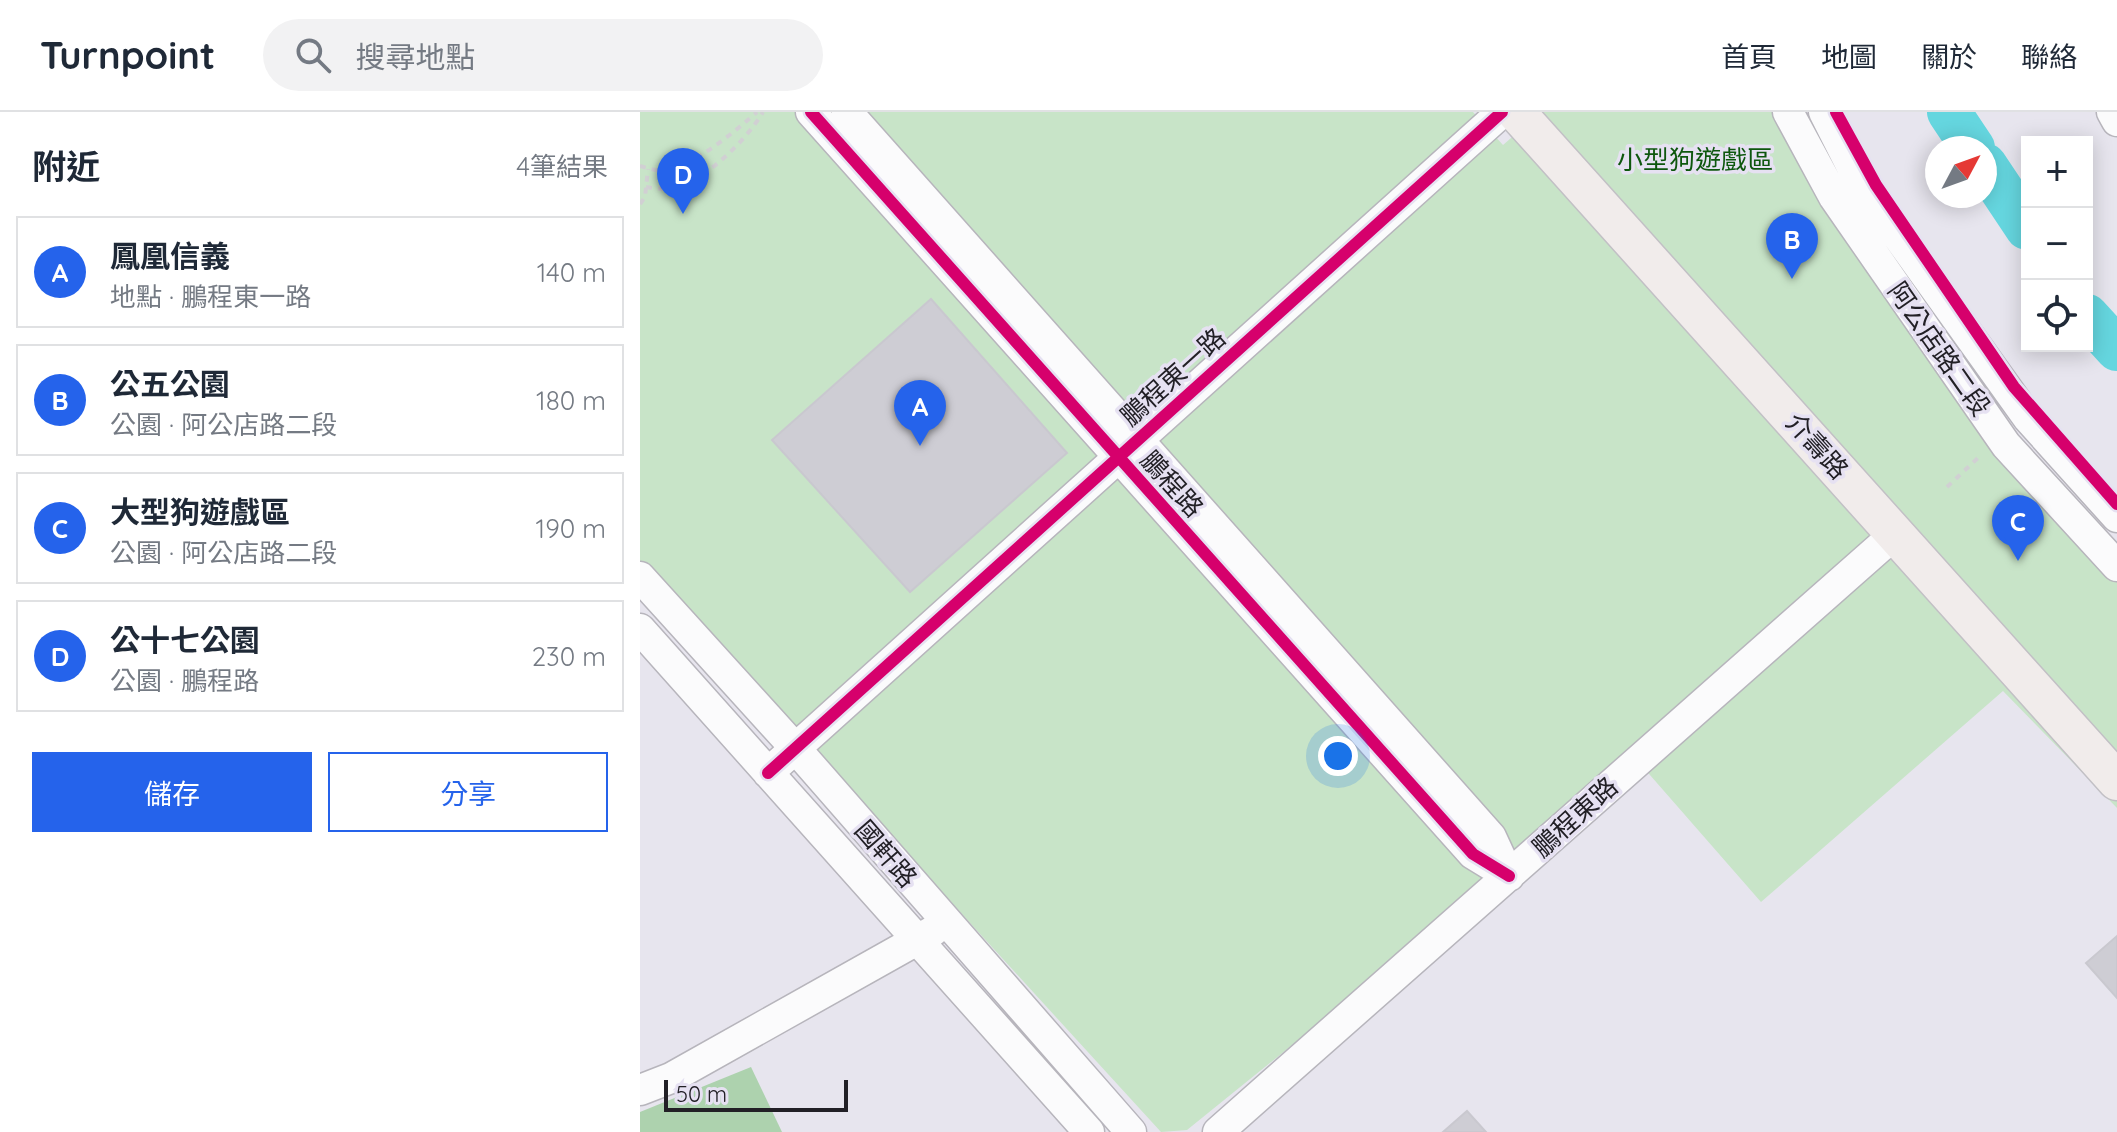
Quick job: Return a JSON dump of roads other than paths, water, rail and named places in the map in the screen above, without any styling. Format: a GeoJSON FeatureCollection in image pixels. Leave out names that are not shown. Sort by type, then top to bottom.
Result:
{"type":"FeatureCollection","features":[{"type":"Feature","properties":{"kind":"main road","name":"介壽路"},"geometry":{"type":"LineString","coordinates":[[1516,112],[2117,781]]}},
{"type":"Feature","properties":{"kind":"street","name":"鵬程路"},"geometry":{"type":"LineString","coordinates":[[811,112],[1491,837],[1509,876]]}},
{"type":"Feature","properties":{"kind":"street","name":"鵬程路"},"geometry":{"type":"LineString","coordinates":[[847,112],[1128,448]]}},
{"type":"Feature","properties":{"kind":"street","name":"鵬程東一路"},"geometry":{"type":"LineString","coordinates":[[768,773],[1502,112]]}},
{"type":"Feature","properties":{"kind":"street","name":"阿公店路二段"},"geometry":{"type":"LineString","coordinates":[[1788,112],[1834,197],[2000,437],[2117,566]]}},
{"type":"Feature","properties":{"kind":"street","name":"阿公店路二段"},"geometry":{"type":"LineString","coordinates":[[1824,112],[1861,185],[2028,418],[2117,517]]}},
{"type":"Feature","properties":{"kind":"street"},"geometry":{"type":"LineString","coordinates":[[2112,112],[2117,121]]}},
{"type":"Feature","properties":{"kind":"street","name":"鵬程東路"},"geometry":{"type":"LineString","coordinates":[[1218,1132],[1895,534]]}},
{"type":"Feature","properties":{"kind":"street","name":"國軒路"},"geometry":{"type":"LineString","coordinates":[[640,577],[796,749],[1131,1132]]}},
{"type":"Feature","properties":{"kind":"street","name":"國軒路"},"geometry":{"type":"LineString","coordinates":[[640,629],[1089,1132]]}},
{"type":"Feature","properties":{"kind":"street"},"geometry":{"type":"LineString","coordinates":[[640,1090],[671,1078],[947,924]]}},
{"type":"Feature","properties":{"kind":"waterway"},"geometry":{"type":"LineString","coordinates":[[1949,112],[1965,136]]}},
{"type":"Feature","properties":{"kind":"waterway"},"geometry":{"type":"LineString","coordinates":[[1997,183],[2021,219]]}},
{"type":"Feature","properties":{"kind":"waterway"},"geometry":{"type":"LineString","coordinates":[[2093,323],[2117,349]]}},
{"type":"Feature","properties":{"kind":"place","name":"公十七公園"},"geometry":{"type":"Point","coordinates":[683,214]}},
{"type":"Feature","properties":{"kind":"place","name":"公五公園"},"geometry":{"type":"Point","coordinates":[1792,279]}},
{"type":"Feature","properties":{"kind":"place","name":"鳳凰信義"},"geometry":{"type":"Point","coordinates":[920,446]}},
{"type":"Feature","properties":{"kind":"place","name":"大型狗遊戲區"},"geometry":{"type":"Point","coordinates":[2018,561]}},
{"type":"Feature","properties":{"kind":"park label","name":"小型狗遊戲區"},"geometry":{"type":"Point","coordinates":[1695,160]}}]}
